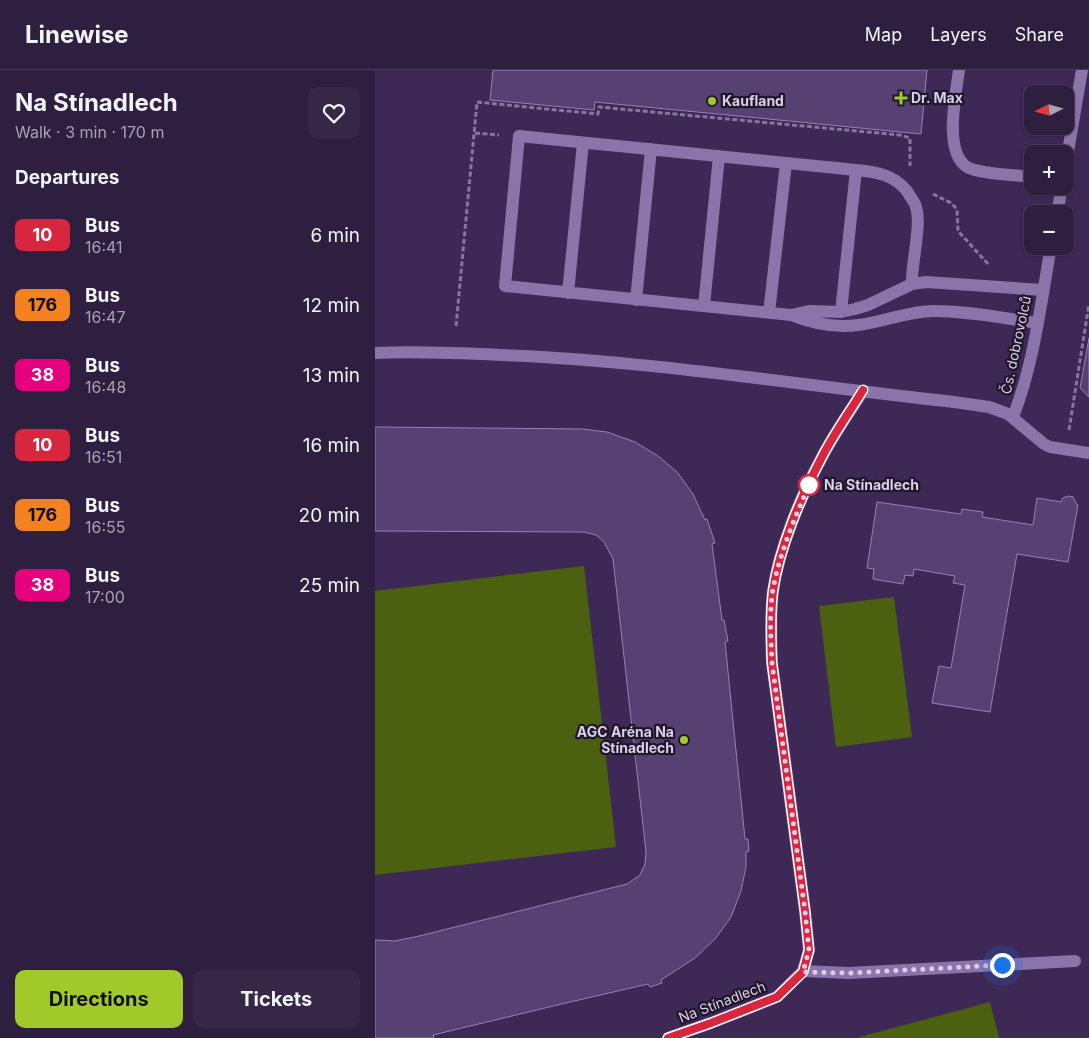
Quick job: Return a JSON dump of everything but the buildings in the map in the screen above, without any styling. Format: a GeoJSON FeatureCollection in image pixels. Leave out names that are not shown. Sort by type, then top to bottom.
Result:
{"type":"FeatureCollection","features":[{"type":"Feature","properties":{"kind":"street"},"geometry":{"type":"LineString","coordinates":[[959,70],[952,137],[954,151],[967,167],[978,171],[1024,176]]}},
{"type":"Feature","properties":{"kind":"street"},"geometry":{"type":"LineString","coordinates":[[1069,145],[1083,70]]}},
{"type":"Feature","properties":{"kind":"street"},"geometry":{"type":"LineString","coordinates":[[912,284],[911,273],[917,219],[915,203],[906,190],[893,178],[875,172],[519,136],[505,286],[791,315],[809,322],[826,325],[860,325],[909,313],[935,311],[987,315],[1037,323]]}},
{"type":"Feature","properties":{"kind":"street"},"geometry":{"type":"LineString","coordinates":[[568,293],[583,143]]}},
{"type":"Feature","properties":{"kind":"street"},"geometry":{"type":"LineString","coordinates":[[636,300],[651,149]]}},
{"type":"Feature","properties":{"kind":"street"},"geometry":{"type":"LineString","coordinates":[[704,306],[719,156]]}},
{"type":"Feature","properties":{"kind":"street"},"geometry":{"type":"LineString","coordinates":[[769,313],[786,163]]}},
{"type":"Feature","properties":{"kind":"street"},"geometry":{"type":"LineString","coordinates":[[841,312],[856,170]]}},
{"type":"Feature","properties":{"kind":"street","name":"Čs. dobrovolců"},"geometry":{"type":"LineString","coordinates":[[1013,417],[1025,382],[1049,255]]}},
{"type":"Feature","properties":{"kind":"street"},"geometry":{"type":"LineString","coordinates":[[791,315],[809,311],[841,312],[868,305],[912,284],[926,282],[1043,290]]}},
{"type":"Feature","properties":{"kind":"street"},"geometry":{"type":"LineString","coordinates":[[375,353],[410,351],[581,358],[863,390],[989,408],[1013,417],[1050,447],[1066,451],[1089,453]]}},
{"type":"Feature","properties":{"kind":"street"},"geometry":{"type":"LineString","coordinates":[[863,390],[821,458],[807,488],[788,534],[773,589],[770,634],[772,663],[809,950],[803,972],[849,973],[1075,961]]}},
{"type":"Feature","properties":{"kind":"street","name":"Na Stínadlech"},"geometry":{"type":"LineString","coordinates":[[668,1038],[777,997],[803,972]]}},
{"type":"Feature","properties":{"kind":"path"},"geometry":{"type":"LineString","coordinates":[[457,326],[475,133]]}},
{"type":"Feature","properties":{"kind":"path"},"geometry":{"type":"LineString","coordinates":[[1066,451],[1089,304]]}},
{"type":"Feature","properties":{"kind":"green space"},"geometry":{"type":"Polygon","coordinates":[[[584,566],[616,847],[375,875],[375,591],[584,566]]]}},
{"type":"Feature","properties":{"kind":"green space"},"geometry":{"type":"Polygon","coordinates":[[[894,597],[912,737],[836,747],[819,606],[894,597]]]}},
{"type":"Feature","properties":{"kind":"green space"},"geometry":{"type":"Polygon","coordinates":[[[990,1002],[999,1038],[856,1038],[990,1002]]]}},
{"type":"Feature","properties":{"kind":"bus line","name":"10"},"geometry":{"type":"LineString","coordinates":[[668,1038],[777,997],[803,972],[809,950],[772,663],[770,634],[773,589],[788,534],[821,458],[863,390]]}},
{"type":"Feature","properties":{"kind":"place","name":"Dr. Max"},"geometry":{"type":"Point","coordinates":[901,98]}},
{"type":"Feature","properties":{"kind":"place","name":"Kaufland"},"geometry":{"type":"Point","coordinates":[712,101]}},
{"type":"Feature","properties":{"kind":"place","name":"Na Stínadlech"},"geometry":{"type":"Point","coordinates":[809,485]}},
{"type":"Feature","properties":{"kind":"place","name":"AGC Aréna Na Stínadlech"},"geometry":{"type":"Point","coordinates":[684,740]}},
{"type":"Feature","properties":{"kind":"route"},"geometry":{"type":"LineString","coordinates":[[809,485],[810,483],[788,534],[773,589],[770,634],[772,663],[809,950],[803,972],[849,973],[1002,965]]}}]}
